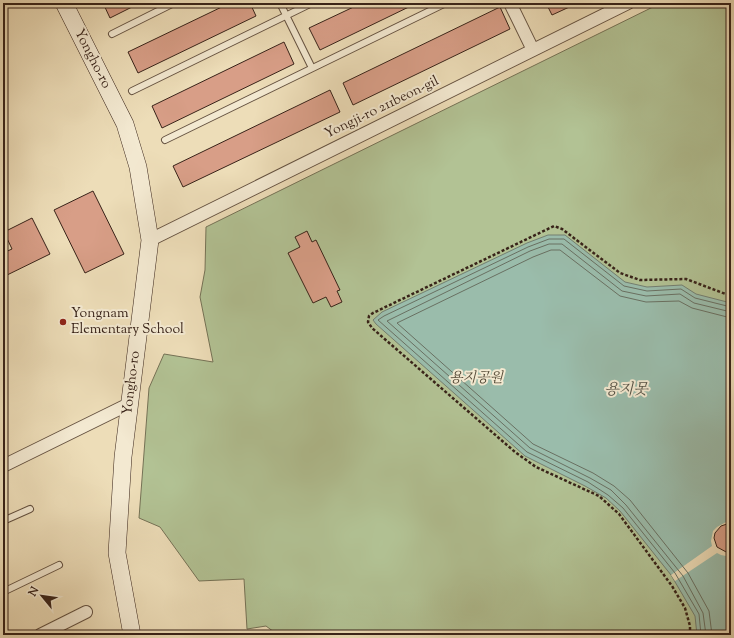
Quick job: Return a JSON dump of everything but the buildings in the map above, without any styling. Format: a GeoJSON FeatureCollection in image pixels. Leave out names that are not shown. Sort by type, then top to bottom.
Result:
{"type":"FeatureCollection","features":[{"type":"Feature","properties":{"kind":"street","name":"Yongho-ro"},"geometry":{"type":"LineString","coordinates":[[64,3],[125,124],[138,167],[150,240],[123,457],[117,553],[132,635]]}},
{"type":"Feature","properties":{"kind":"street"},"geometry":{"type":"LineString","coordinates":[[510,3],[533,50]]}},
{"type":"Feature","properties":{"kind":"street","name":"Yongji-ro 211beon-gil"},"geometry":{"type":"LineString","coordinates":[[150,240],[628,3]]}},
{"type":"Feature","properties":{"kind":"street"},"geometry":{"type":"LineString","coordinates":[[3,466],[129,404]]}},
{"type":"Feature","properties":{"kind":"street"},"geometry":{"type":"LineString","coordinates":[[40,635],[86,612]]}},
{"type":"Feature","properties":{"kind":"lane"},"geometry":{"type":"LineString","coordinates":[[112,34],[174,3]]}},
{"type":"Feature","properties":{"kind":"lane"},"geometry":{"type":"LineString","coordinates":[[280,3],[312,68]]}},
{"type":"Feature","properties":{"kind":"lane"},"geometry":{"type":"LineString","coordinates":[[132,91],[312,3]]}},
{"type":"Feature","properties":{"kind":"lane"},"geometry":{"type":"LineString","coordinates":[[165,140],[446,3]]}},
{"type":"Feature","properties":{"kind":"lane"},"geometry":{"type":"LineString","coordinates":[[3,521],[30,509]]}},
{"type":"Feature","properties":{"kind":"lane"},"geometry":{"type":"LineString","coordinates":[[3,592],[59,565]]}},
{"type":"Feature","properties":{"kind":"path"},"geometry":{"type":"LineString","coordinates":[[690,635],[690,626],[684,608],[672,586],[619,514],[599,496],[536,467],[515,452],[429,379],[372,328],[368,322],[369,316],[373,313],[554,226],[562,229],[620,273],[640,280],[686,279],[731,296]]}},
{"type":"Feature","properties":{"kind":"green space","name":"용지공원"},"geometry":{"type":"Polygon","coordinates":[[[661,3],[731,3],[731,635],[278,635],[266,626],[247,629],[244,579],[199,581],[160,527],[139,518],[149,388],[164,354],[213,362],[200,297],[205,270],[206,227],[661,3]]]}},
{"type":"Feature","properties":{"kind":"water","name":"용지못"},"geometry":{"type":"Polygon","coordinates":[[[548,235],[565,235],[625,282],[647,287],[682,285],[696,294],[731,303],[731,635],[697,635],[695,616],[671,575],[620,511],[606,498],[525,456],[373,320],[382,312],[527,243],[548,235]]]}},
{"type":"Feature","properties":{"kind":"pier"},"geometry":{"type":"Polygon","coordinates":[[[726,522],[731,522],[731,557],[717,553],[675,581],[671,575],[712,546],[711,541],[713,531],[726,522]]]}},
{"type":"Feature","properties":{"kind":"place","name":"Yongnam Elementary School"},"geometry":{"type":"Point","coordinates":[63,322]}}]}
